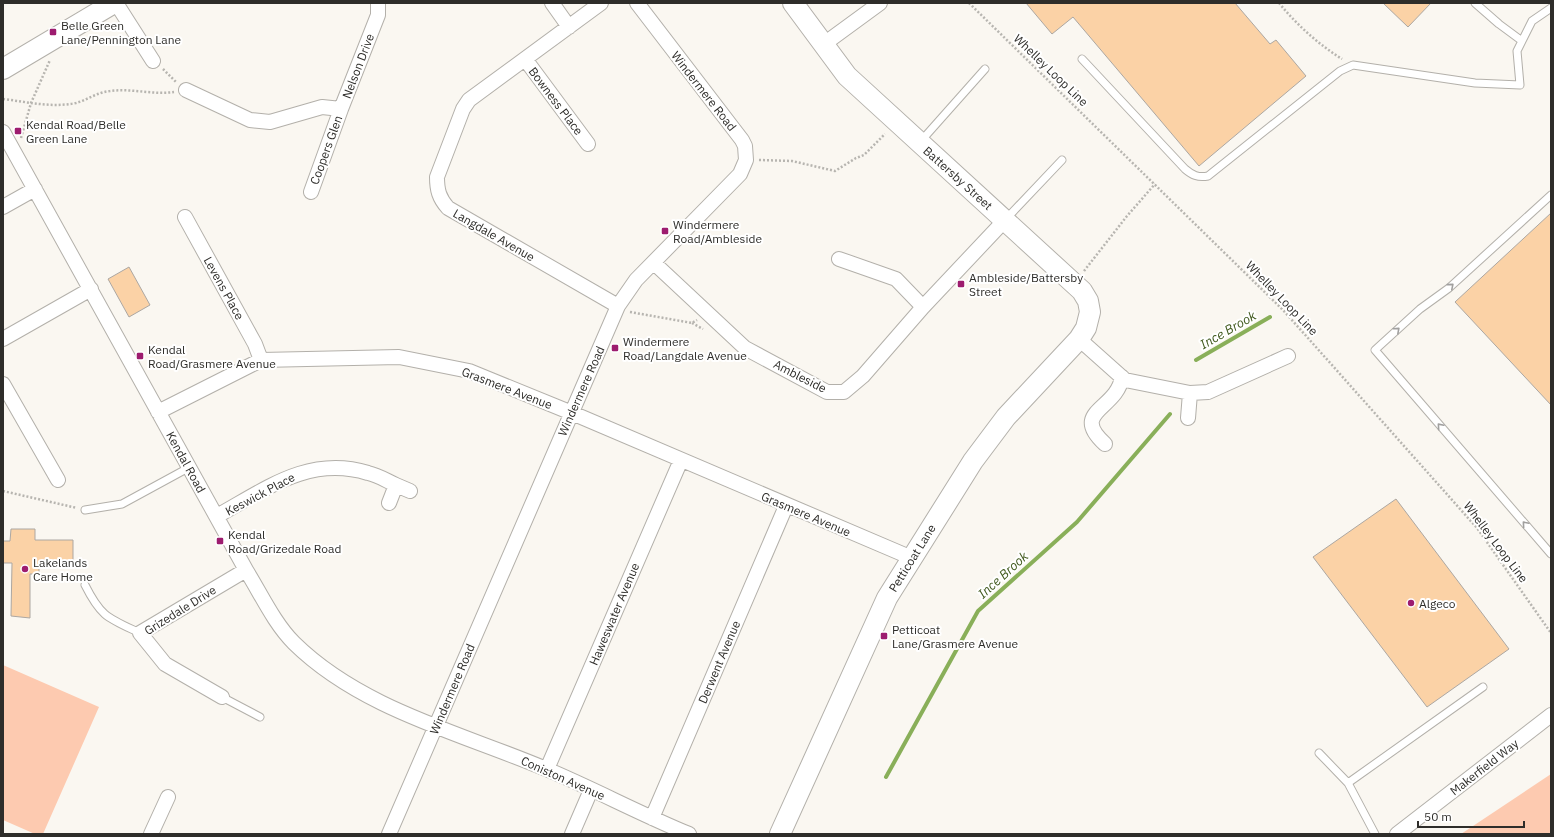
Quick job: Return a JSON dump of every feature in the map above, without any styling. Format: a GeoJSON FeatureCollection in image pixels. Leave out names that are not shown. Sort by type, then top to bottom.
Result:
{"type":"FeatureCollection","features":[{"type":"Feature","properties":{"kind":"street"},"geometry":{"type":"LineString","coordinates":[[3,70],[115,3],[153,60]]}},
{"type":"Feature","properties":{"kind":"street","name":"Nelson Drive"},"geometry":{"type":"LineString","coordinates":[[186,90],[250,120],[259,122],[270,122],[322,107],[341,109],[378,15],[378,3]]}},
{"type":"Feature","properties":{"kind":"street"},"geometry":{"type":"LineString","coordinates":[[552,3],[569,27]]}},
{"type":"Feature","properties":{"kind":"street","name":"Langdale Avenue"},"geometry":{"type":"LineString","coordinates":[[601,3],[477,93],[463,109],[437,177],[438,195],[448,208],[618,306]]}},
{"type":"Feature","properties":{"kind":"street","name":"Windermere Road"},"geometry":{"type":"LineString","coordinates":[[389,834],[618,306],[636,280],[745,168],[745,146],[742,140],[637,3]]}},
{"type":"Feature","properties":{"kind":"street","name":"Battersby Street"},"geometry":{"type":"LineString","coordinates":[[793,3],[847,76],[1082,291],[1088,301],[1090,312]]}},
{"type":"Feature","properties":{"kind":"street"},"geometry":{"type":"LineString","coordinates":[[824,44],[880,3]]}},
{"type":"Feature","properties":{"kind":"street","name":"Bowness Place"},"geometry":{"type":"LineString","coordinates":[[525,59],[588,144]]}},
{"type":"Feature","properties":{"kind":"street","name":"Coopers Glen"},"geometry":{"type":"LineString","coordinates":[[311,192],[341,109]]}},
{"type":"Feature","properties":{"kind":"street","name":"Kendal Road"},"geometry":{"type":"LineString","coordinates":[[3,132],[246,570],[278,623],[293,642],[326,670],[362,694],[436,725]]}},
{"type":"Feature","properties":{"kind":"street"},"geometry":{"type":"LineString","coordinates":[[3,207],[36,190]]}},
{"type":"Feature","properties":{"kind":"street","name":"Levens Place"},"geometry":{"type":"LineString","coordinates":[[185,217],[255,344],[261,360]]}},
{"type":"Feature","properties":{"kind":"street","name":"Ambleside"},"geometry":{"type":"LineString","coordinates":[[654,262],[745,348],[827,392],[844,392],[863,376],[923,307],[1005,220]]}},
{"type":"Feature","properties":{"kind":"street"},"geometry":{"type":"LineString","coordinates":[[839,259],[896,279],[923,307]]}},
{"type":"Feature","properties":{"kind":"street"},"geometry":{"type":"LineString","coordinates":[[3,339],[91,289]]}},
{"type":"Feature","properties":{"kind":"street","name":"Petticoat Lane"},"geometry":{"type":"LineString","coordinates":[[780,834],[868,637],[887,598],[973,461],[1006,417],[1079,339],[1089,320],[1090,312]]}},
{"type":"Feature","properties":{"kind":"street"},"geometry":{"type":"LineString","coordinates":[[1079,339],[1125,380],[1190,393],[1208,392],[1288,356]]}},
{"type":"Feature","properties":{"kind":"street","name":"Grasmere Avenue"},"geometry":{"type":"LineString","coordinates":[[158,412],[261,360],[399,357],[469,372],[572,413],[786,506],[912,558]]}},
{"type":"Feature","properties":{"kind":"street"},"geometry":{"type":"LineString","coordinates":[[1105,444],[1093,434],[1091,423],[1094,414],[1120,388],[1122,377]]}},
{"type":"Feature","properties":{"kind":"street"},"geometry":{"type":"LineString","coordinates":[[3,384],[58,480]]}},
{"type":"Feature","properties":{"kind":"street"},"geometry":{"type":"LineString","coordinates":[[1188,418],[1190,393]]}},
{"type":"Feature","properties":{"kind":"street","name":"Haweswater Avenue"},"geometry":{"type":"LineString","coordinates":[[547,769],[681,460]]}},
{"type":"Feature","properties":{"kind":"street","name":"Keswick Place"},"geometry":{"type":"LineString","coordinates":[[217,516],[288,477],[310,470],[330,467],[369,473],[410,491]]}},
{"type":"Feature","properties":{"kind":"street"},"geometry":{"type":"LineString","coordinates":[[389,503],[396,485]]}},
{"type":"Feature","properties":{"kind":"street","name":"Derwent Avenue"},"geometry":{"type":"LineString","coordinates":[[652,818],[786,506]]}},
{"type":"Feature","properties":{"kind":"street","name":"Grizedale Drive"},"geometry":{"type":"LineString","coordinates":[[222,697],[165,664],[140,633],[246,570]]}},
{"type":"Feature","properties":{"kind":"street","name":"Makerfield Way"},"geometry":{"type":"LineString","coordinates":[[1397,834],[1551,715]]}},
{"type":"Feature","properties":{"kind":"street","name":"Coniston Avenue"},"geometry":{"type":"LineString","coordinates":[[436,725],[547,769],[689,834]]}},
{"type":"Feature","properties":{"kind":"street"},"geometry":{"type":"LineString","coordinates":[[572,834],[590,790]]}},
{"type":"Feature","properties":{"kind":"street"},"geometry":{"type":"LineString","coordinates":[[151,834],[168,797]]}},
{"type":"Feature","properties":{"kind":"lane"},"geometry":{"type":"LineString","coordinates":[[1475,3],[1499,24],[1522,41]]}},
{"type":"Feature","properties":{"kind":"lane"},"geometry":{"type":"LineString","coordinates":[[1082,59],[1185,169],[1192,175],[1200,177],[1208,176],[1340,71],[1353,66],[1475,83],[1520,85],[1517,51],[1532,21],[1551,8]]}},
{"type":"Feature","properties":{"kind":"lane"},"geometry":{"type":"LineString","coordinates":[[919,142],[985,68]]}},
{"type":"Feature","properties":{"kind":"lane"},"geometry":{"type":"LineString","coordinates":[[1005,220],[1062,160]]}},
{"type":"Feature","properties":{"kind":"lane"},"geometry":{"type":"LineString","coordinates":[[1551,195],[1449,288],[1420,309],[1375,350],[1551,554]]}},
{"type":"Feature","properties":{"kind":"lane"},"geometry":{"type":"LineString","coordinates":[[85,510],[122,504],[190,467]]}},
{"type":"Feature","properties":{"kind":"lane"},"geometry":{"type":"LineString","coordinates":[[85,585],[95,605],[110,619],[140,633]]}},
{"type":"Feature","properties":{"kind":"lane"},"geometry":{"type":"LineString","coordinates":[[1348,783],[1483,687]]}},
{"type":"Feature","properties":{"kind":"lane"},"geometry":{"type":"LineString","coordinates":[[222,697],[260,717]]}},
{"type":"Feature","properties":{"kind":"lane"},"geometry":{"type":"LineString","coordinates":[[1319,753],[1348,783],[1375,834]]}},
{"type":"Feature","properties":{"kind":"path","name":"Whelley Loop Line"},"geometry":{"type":"LineString","coordinates":[[969,3],[1284,310],[1477,528],[1551,633]]}},
{"type":"Feature","properties":{"kind":"path"},"geometry":{"type":"LineString","coordinates":[[1280,3],[1294,21],[1311,36],[1329,51],[1353,66]]}},
{"type":"Feature","properties":{"kind":"path"},"geometry":{"type":"LineString","coordinates":[[15,153],[25,127],[31,103],[60,35]]}},
{"type":"Feature","properties":{"kind":"path"},"geometry":{"type":"LineString","coordinates":[[153,60],[186,90]]}},
{"type":"Feature","properties":{"kind":"path"},"geometry":{"type":"LineString","coordinates":[[3,99],[49,106],[76,103],[110,91],[137,91],[159,94],[186,90]]}},
{"type":"Feature","properties":{"kind":"path"},"geometry":{"type":"LineString","coordinates":[[746,160],[792,161],[835,171],[856,158],[864,155],[897,122]]}},
{"type":"Feature","properties":{"kind":"path"},"geometry":{"type":"LineString","coordinates":[[1074,284],[1126,216],[1155,184]]}},
{"type":"Feature","properties":{"kind":"path"},"geometry":{"type":"LineString","coordinates":[[618,306],[632,313],[692,323],[708,313]]}},
{"type":"Feature","properties":{"kind":"path"},"geometry":{"type":"LineString","coordinates":[[3,492],[85,510]]}},
{"type":"Feature","properties":{"kind":"shaded area"},"geometry":{"type":"Polygon","coordinates":[[[3,665],[99,707],[43,834],[35,834],[3,820],[3,665]]]}},
{"type":"Feature","properties":{"kind":"shaded area"},"geometry":{"type":"Polygon","coordinates":[[[1551,774],[1551,834],[1461,834],[1551,774]]]}},
{"type":"Feature","properties":{"kind":"building"},"geometry":{"type":"Polygon","coordinates":[[[1026,3],[1235,3],[1270,44],[1276,40],[1306,76],[1199,166],[1073,17],[1052,34],[1026,3]]]}},
{"type":"Feature","properties":{"kind":"building"},"geometry":{"type":"Polygon","coordinates":[[[1383,3],[1431,3],[1408,27],[1383,3]]]}},
{"type":"Feature","properties":{"kind":"building"},"geometry":{"type":"Polygon","coordinates":[[[1551,213],[1551,405],[1455,302],[1551,213]]]}},
{"type":"Feature","properties":{"kind":"building"},"geometry":{"type":"Polygon","coordinates":[[[129,267],[150,305],[129,317],[108,279],[129,267]]]}},
{"type":"Feature","properties":{"kind":"building","name":"Algeco"},"geometry":{"type":"Polygon","coordinates":[[[1396,499],[1509,649],[1427,707],[1313,557],[1396,499]]]}},
{"type":"Feature","properties":{"kind":"building","name":"Lakelands Care Home"},"geometry":{"type":"Polygon","coordinates":[[[11,529],[35,529],[35,540],[73,540],[73,564],[39,563],[39,574],[30,574],[30,618],[11,616],[12,563],[3,563],[3,541],[10,541],[11,529]]]}},
{"type":"Feature","properties":{"kind":"waterway","name":"Ince Brook"},"geometry":{"type":"LineString","coordinates":[[1196,360],[1270,317]]}},
{"type":"Feature","properties":{"kind":"waterway","name":"Ince Brook"},"geometry":{"type":"LineString","coordinates":[[886,777],[978,611],[1077,522],[1170,414]]}},
{"type":"Feature","properties":{"kind":"place","name":"Belle Green Lane/Pennington Lane"},"geometry":{"type":"Point","coordinates":[53,32]}},
{"type":"Feature","properties":{"kind":"place","name":"Kendal Road/Belle Green Lane"},"geometry":{"type":"Point","coordinates":[18,131]}},
{"type":"Feature","properties":{"kind":"place","name":"Windermere Road/Ambleside"},"geometry":{"type":"Point","coordinates":[665,231]}},
{"type":"Feature","properties":{"kind":"place","name":"Ambleside/Battersby Street"},"geometry":{"type":"Point","coordinates":[961,284]}},
{"type":"Feature","properties":{"kind":"place","name":"Windermere Road/Langdale Avenue"},"geometry":{"type":"Point","coordinates":[615,348]}},
{"type":"Feature","properties":{"kind":"place","name":"Kendal Road/Grasmere Avenue"},"geometry":{"type":"Point","coordinates":[140,356]}},
{"type":"Feature","properties":{"kind":"place","name":"Kendal Road/Grizedale Road"},"geometry":{"type":"Point","coordinates":[220,541]}},
{"type":"Feature","properties":{"kind":"place","name":"Lakelands Care Home"},"geometry":{"type":"Point","coordinates":[25,569]}},
{"type":"Feature","properties":{"kind":"place","name":"Algeco"},"geometry":{"type":"Point","coordinates":[1411,603]}},
{"type":"Feature","properties":{"kind":"place","name":"Petticoat Lane/Grasmere Avenue"},"geometry":{"type":"Point","coordinates":[884,636]}}]}
